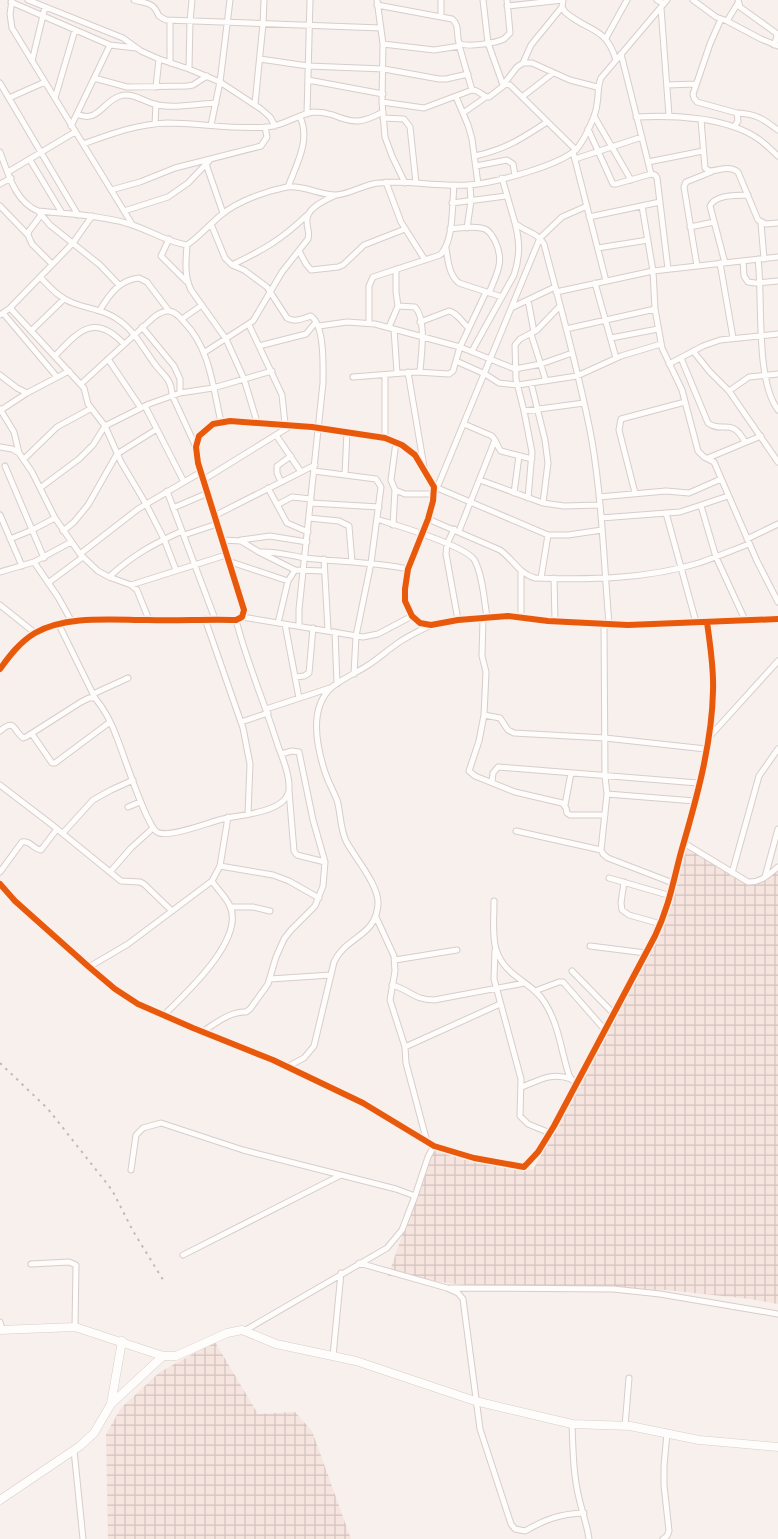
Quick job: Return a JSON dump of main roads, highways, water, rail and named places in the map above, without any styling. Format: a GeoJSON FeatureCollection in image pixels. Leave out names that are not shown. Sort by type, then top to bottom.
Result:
{"type":"FeatureCollection","features":[{"type":"Feature","properties":{"kind":"railway"},"geometry":{"type":"LineString","coordinates":[[0,1063],[48,1109],[112,1190],[133,1231],[165,1283]]}}]}
